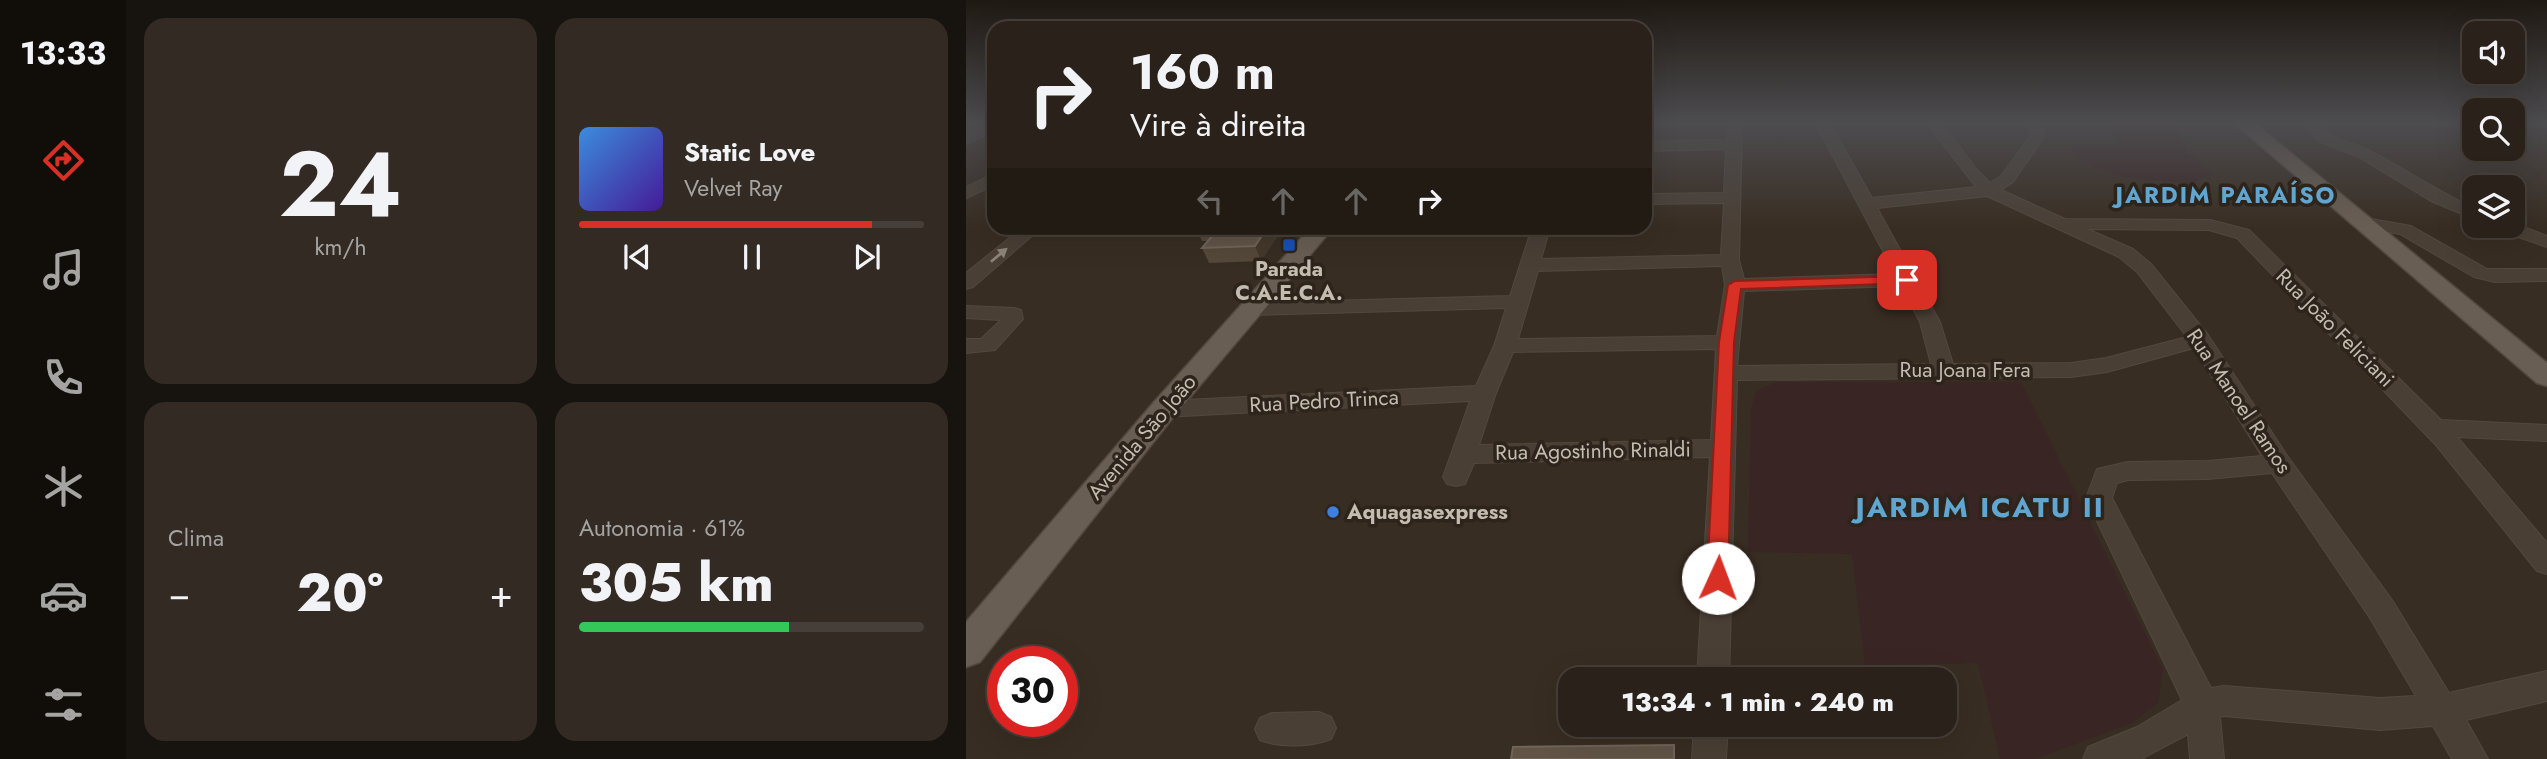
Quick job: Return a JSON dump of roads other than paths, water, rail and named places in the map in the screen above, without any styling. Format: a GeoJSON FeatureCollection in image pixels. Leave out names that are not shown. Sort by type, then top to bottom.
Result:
{"type":"FeatureCollection","features":[{"type":"Feature","properties":{"kind":"main road"},"geometry":{"type":"LineString","coordinates":[[2284,157],[2547,377]]}},
{"type":"Feature","properties":{"kind":"main road","name":"Avenida São João"},"geometry":{"type":"LineString","coordinates":[[966,650],[1164,409],[1315,235]]}},
{"type":"Feature","properties":{"kind":"street"},"geometry":{"type":"LineString","coordinates":[[1714,667],[1727,342],[1735,285],[1730,260],[1734,157]]}},
{"type":"Feature","properties":{"kind":"street"},"geometry":{"type":"LineString","coordinates":[[1841,157],[1930,322],[1942,369]]}},
{"type":"Feature","properties":{"kind":"street"},"geometry":{"type":"LineString","coordinates":[[1959,157],[1989,191]]}},
{"type":"Feature","properties":{"kind":"street"},"geometry":{"type":"LineString","coordinates":[[1865,204],[1989,191],[2007,179],[2022,157]]}},
{"type":"Feature","properties":{"kind":"street"},"geometry":{"type":"LineString","coordinates":[[2371,157],[2437,197],[2462,208]]}},
{"type":"Feature","properties":{"kind":"street"},"geometry":{"type":"LineString","coordinates":[[966,193],[987,182]]}},
{"type":"Feature","properties":{"kind":"street","name":"Rua Manoel Ramos"},"geometry":{"type":"LineString","coordinates":[[1989,191],[2126,253],[2144,268],[2200,340],[2279,463],[2381,610],[2471,759]]}},
{"type":"Feature","properties":{"kind":"street"},"geometry":{"type":"LineString","coordinates":[[1652,199],[1732,198]]}},
{"type":"Feature","properties":{"kind":"street"},"geometry":{"type":"LineString","coordinates":[[2360,222],[2405,230],[2481,273],[2495,276],[2547,275]]}},
{"type":"Feature","properties":{"kind":"street","name":"Rua João Feliciani"},"geometry":{"type":"LineString","coordinates":[[2059,223],[2210,225],[2243,234],[2434,428],[2547,563]]}},
{"type":"Feature","properties":{"kind":"street"},"geometry":{"type":"LineString","coordinates":[[2525,234],[2547,242]]}},
{"type":"Feature","properties":{"kind":"street"},"geometry":{"type":"LineString","coordinates":[[966,283],[1024,235]]}},
{"type":"Feature","properties":{"kind":"street"},"geometry":{"type":"LineString","coordinates":[[1484,393],[1505,346],[1516,302],[1539,235]]}},
{"type":"Feature","properties":{"kind":"street"},"geometry":{"type":"LineString","coordinates":[[1530,265],[1730,260]]}},
{"type":"Feature","properties":{"kind":"street"},"geometry":{"type":"LineString","coordinates":[[1735,285],[1907,280]]}},
{"type":"Feature","properties":{"kind":"street"},"geometry":{"type":"LineString","coordinates":[[1251,309],[1516,302]]}},
{"type":"Feature","properties":{"kind":"street"},"geometry":{"type":"LineString","coordinates":[[966,312],[1014,314],[1013,319],[987,345],[966,346]]}},
{"type":"Feature","properties":{"kind":"street","name":"Rua Joana Fera"},"geometry":{"type":"LineString","coordinates":[[1726,373],[1942,369],[2071,370],[2108,365],[2200,340]]}},
{"type":"Feature","properties":{"kind":"street"},"geometry":{"type":"LineString","coordinates":[[1505,346],[1727,342]]}},
{"type":"Feature","properties":{"kind":"street","name":"Rua Pedro Trinca"},"geometry":{"type":"LineString","coordinates":[[1164,409],[1484,393]]}},
{"type":"Feature","properties":{"kind":"street","name":"Rua Agostinho Rinaldi"},"geometry":{"type":"LineString","coordinates":[[1484,393],[1460,465],[1723,448]]}},
{"type":"Feature","properties":{"kind":"street"},"geometry":{"type":"LineString","coordinates":[[2434,428],[2547,433]]}},
{"type":"Feature","properties":{"kind":"street"},"geometry":{"type":"LineString","coordinates":[[2207,759],[2202,705],[2099,498],[2106,477],[2128,471],[2208,470],[2279,463]]}},
{"type":"Feature","properties":{"kind":"street"},"geometry":{"type":"LineString","coordinates":[[2100,759],[2149,738],[2202,705],[2224,701],[2253,701],[2380,714],[2441,710],[2547,686]]}},
{"type":"Feature","properties":{"kind":"street"},"geometry":{"type":"LineString","coordinates":[[1272,729],[1320,728]]}},
{"type":"Feature","properties":{"kind":"street"},"geometry":{"type":"LineString","coordinates":[[1709,759],[1710,737]]}},
{"type":"Feature","properties":{"kind":"place","name":"Parada C.A.E.C.A."},"geometry":{"type":"Point","coordinates":[1289,245]}},
{"type":"Feature","properties":{"kind":"place","name":"Aquagasexpress"},"geometry":{"type":"Point","coordinates":[1333,512]}},
{"type":"Feature","properties":{"kind":"district","name":"JARDIM PARAÍSO"},"geometry":{"type":"Point","coordinates":[2226,195]}},
{"type":"Feature","properties":{"kind":"district","name":"JARDIM ICATU II"},"geometry":{"type":"Point","coordinates":[1980,507]}}]}
